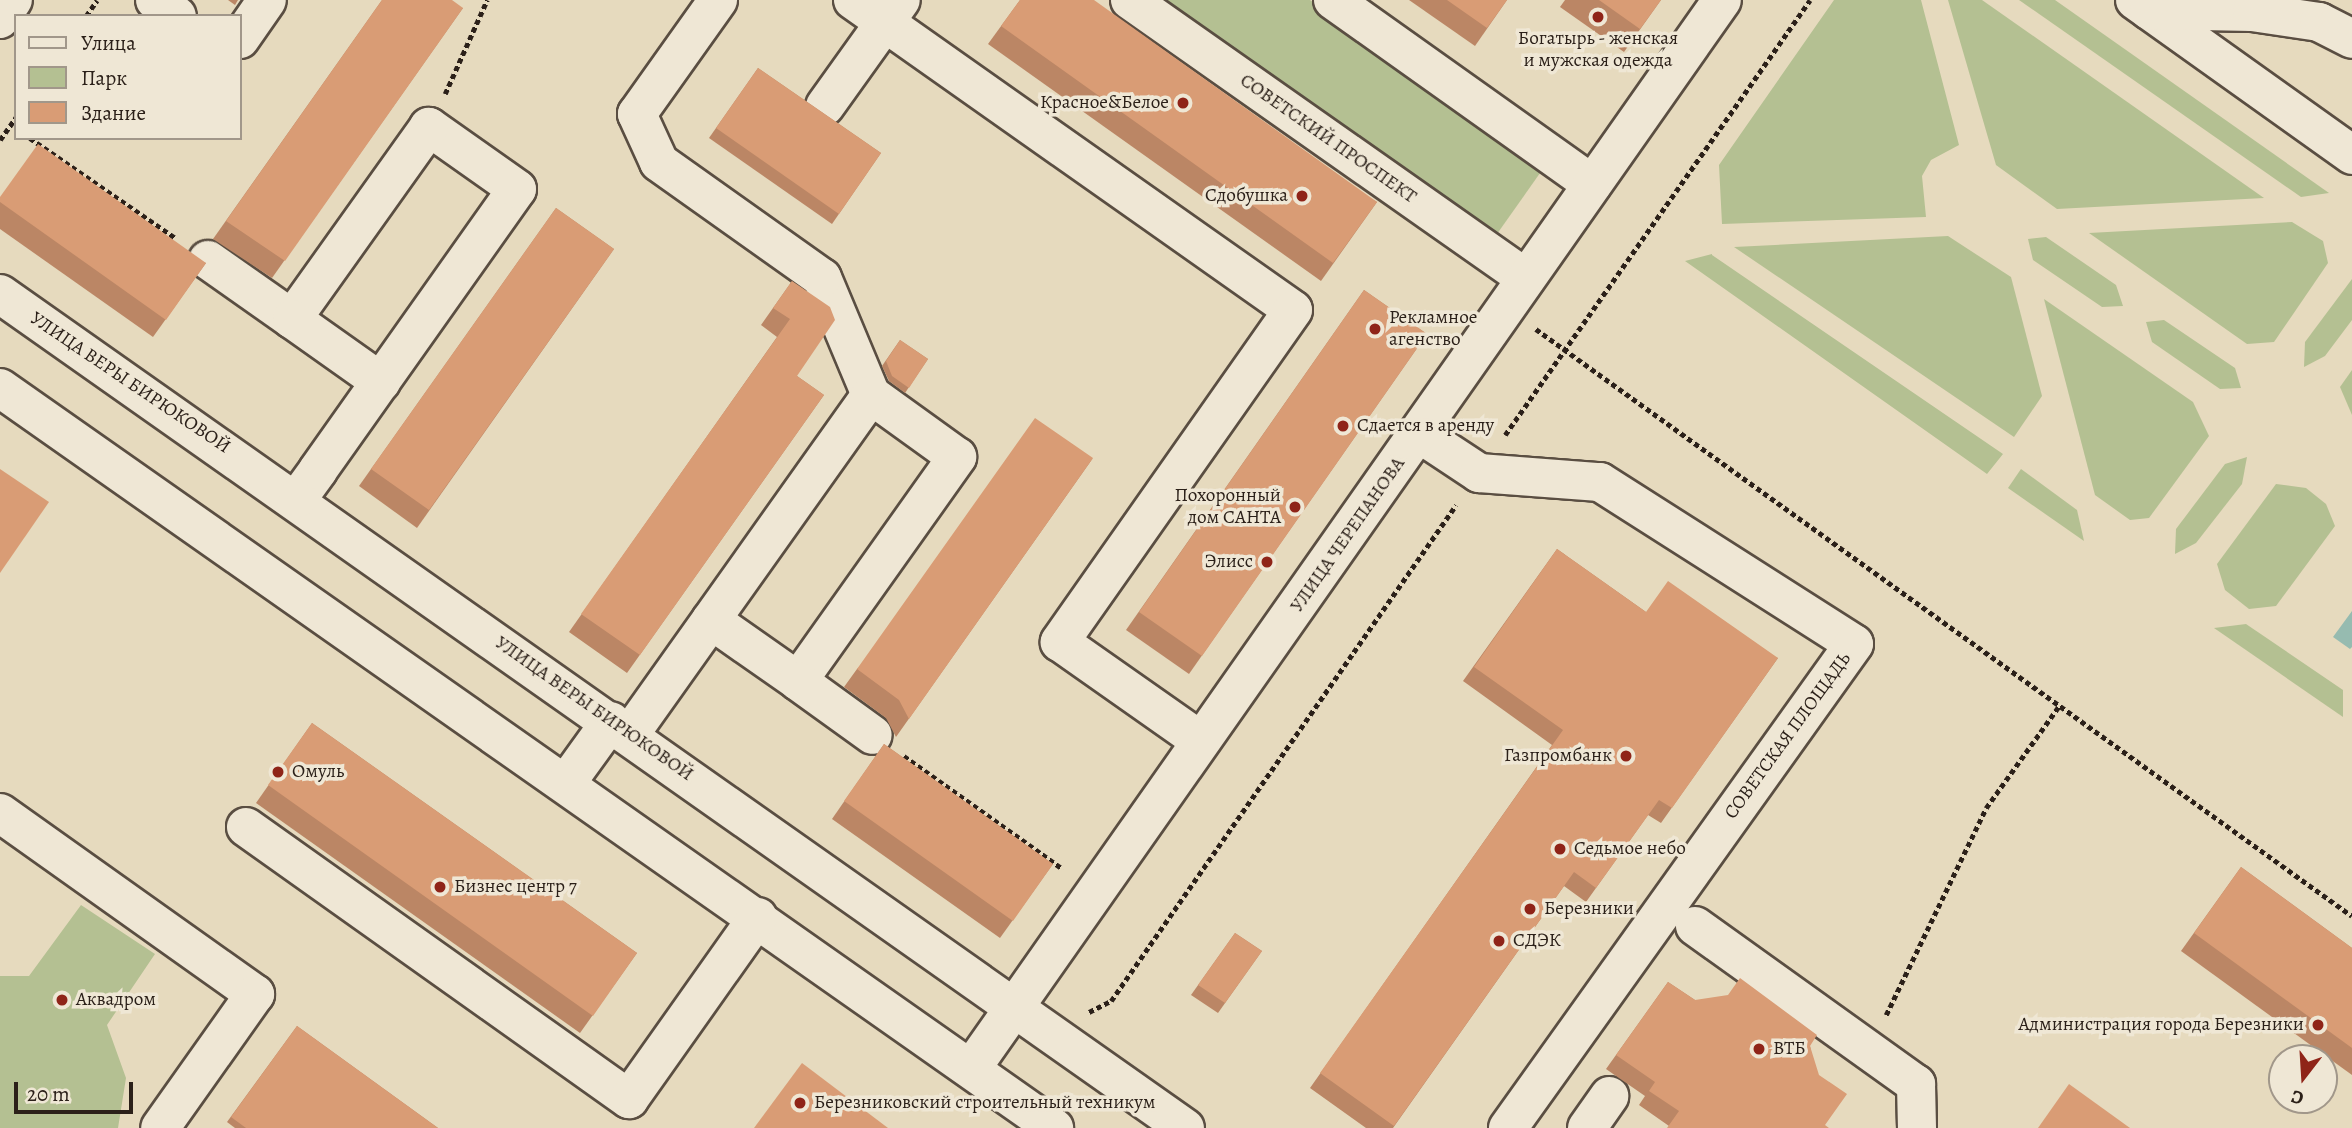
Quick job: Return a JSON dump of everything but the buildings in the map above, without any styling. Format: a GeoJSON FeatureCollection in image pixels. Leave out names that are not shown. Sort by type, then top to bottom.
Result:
{"type":"FeatureCollection","features":[{"type":"Feature","properties":{"kind":"street"},"geometry":{"type":"LineString","coordinates":[[0,19],[13,0]]}},
{"type":"Feature","properties":{"kind":"street"},"geometry":{"type":"LineString","coordinates":[[155,0],[174,14]]}},
{"type":"Feature","properties":{"kind":"street"},"geometry":{"type":"LineString","coordinates":[[242,36],[267,0]]}},
{"type":"Feature","properties":{"kind":"street"},"geometry":{"type":"LineString","coordinates":[[718,0],[637,114],[659,162],[822,278],[871,396],[957,457],[798,681]]}},
{"type":"Feature","properties":{"kind":"street"},"geometry":{"type":"LineString","coordinates":[[853,0],[893,11],[1293,310],[1060,642],[1201,741]]}},
{"type":"Feature","properties":{"kind":"street","name":"СОВЕТСКИЙ ПРОСПЕКТ"},"geometry":{"type":"LineString","coordinates":[[1130,0],[1516,293]]}},
{"type":"Feature","properties":{"kind":"street"},"geometry":{"type":"LineString","coordinates":[[1333,0],[1592,184]]}},
{"type":"Feature","properties":{"kind":"street","name":"УЛИЦА ЧЕРЕПАНОВА"},"geometry":{"type":"LineString","coordinates":[[971,1069],[1420,434],[1722,0]]}},
{"type":"Feature","properties":{"kind":"street"},"geometry":{"type":"LineString","coordinates":[[2142,5],[2252,12],[2319,22],[2352,39]]}},
{"type":"Feature","properties":{"kind":"street"},"geometry":{"type":"LineString","coordinates":[[2142,5],[2352,155]]}},
{"type":"Feature","properties":{"kind":"street"},"geometry":{"type":"LineString","coordinates":[[825,106],[893,11]]}},
{"type":"Feature","properties":{"kind":"street"},"geometry":{"type":"LineString","coordinates":[[292,319],[429,127],[517,189],[298,498]]}},
{"type":"Feature","properties":{"kind":"street"},"geometry":{"type":"LineString","coordinates":[[208,260],[380,382]]}},
{"type":"Feature","properties":{"kind":"street","name":"УЛИЦА ВЕРЫ БИРЮКОВОЙ"},"geometry":{"type":"LineString","coordinates":[[0,294],[298,498],[1185,1128]]}},
{"type":"Feature","properties":{"kind":"street"},"geometry":{"type":"LineString","coordinates":[[0,388],[567,782],[1054,1128]]}},
{"type":"Feature","properties":{"kind":"street"},"geometry":{"type":"LineString","coordinates":[[567,782],[620,727],[711,620],[871,396]]}},
{"type":"Feature","properties":{"kind":"street","name":"СОВЕТСКАЯ ПЛОЩАДЬ"},"geometry":{"type":"LineString","coordinates":[[1420,434],[1479,473],[1600,482],[1854,644],[1508,1128]]}},
{"type":"Feature","properties":{"kind":"street"},"geometry":{"type":"LineString","coordinates":[[711,620],[873,735]]}},
{"type":"Feature","properties":{"kind":"street"},"geometry":{"type":"LineString","coordinates":[[0,813],[256,993],[166,1126]]}},
{"type":"Feature","properties":{"kind":"street"},"geometry":{"type":"LineString","coordinates":[[246,827],[627,1113],[758,917]]}},
{"type":"Feature","properties":{"kind":"street"},"geometry":{"type":"LineString","coordinates":[[1695,926],[1916,1084],[1917,1128]]}},
{"type":"Feature","properties":{"kind":"street"},"geometry":{"type":"LineString","coordinates":[[1587,1128],[1609,1096]]}},
{"type":"Feature","properties":{"kind":"path"},"geometry":{"type":"LineString","coordinates":[[429,127],[486,0]]}},
{"type":"Feature","properties":{"kind":"path"},"geometry":{"type":"LineString","coordinates":[[1084,1014],[1111,1000],[1810,0]]}},
{"type":"Feature","properties":{"kind":"path"},"geometry":{"type":"LineString","coordinates":[[0,139],[13,127]]}},
{"type":"Feature","properties":{"kind":"path"},"geometry":{"type":"LineString","coordinates":[[33,140],[208,260]]}},
{"type":"Feature","properties":{"kind":"path"},"geometry":{"type":"LineString","coordinates":[[1516,293],[1565,350],[2352,916]]}},
{"type":"Feature","properties":{"kind":"path"},"geometry":{"type":"LineString","coordinates":[[1869,1050],[1986,808],[2059,706]]}},
{"type":"Feature","properties":{"kind":"path"},"geometry":{"type":"LineString","coordinates":[[873,735],[1063,869]]}},
{"type":"Feature","properties":{"kind":"green space"},"geometry":{"type":"Polygon","coordinates":[[[1151,0],[1310,0],[1545,166],[1492,241],[1151,0]]]}},
{"type":"Feature","properties":{"kind":"green space"},"geometry":{"type":"Polygon","coordinates":[[[1834,0],[1921,0],[1959,145],[1931,160],[1922,176],[1926,217],[1722,224],[1719,165],[1834,0]]]}},
{"type":"Feature","properties":{"kind":"green space"},"geometry":{"type":"Polygon","coordinates":[[[1948,0],[1982,0],[2264,198],[2057,209],[1996,165],[1948,0]]]}},
{"type":"Feature","properties":{"kind":"green space"},"geometry":{"type":"Polygon","coordinates":[[[2019,0],[2055,0],[2329,193],[2301,197],[2019,0]]]}},
{"type":"Feature","properties":{"kind":"green space"},"geometry":{"type":"Polygon","coordinates":[[[2292,222],[2323,241],[2328,263],[2274,342],[2247,344],[2089,233],[2292,222]]]}},
{"type":"Feature","properties":{"kind":"green space"},"geometry":{"type":"Polygon","coordinates":[[[1948,236],[2011,277],[2042,396],[2014,437],[1734,247],[1948,236]]]}},
{"type":"Feature","properties":{"kind":"green space"},"geometry":{"type":"Polygon","coordinates":[[[2046,237],[2116,285],[2123,306],[2102,307],[2033,260],[2028,239],[2046,237]]]}},
{"type":"Feature","properties":{"kind":"green space"},"geometry":{"type":"Polygon","coordinates":[[[1712,254],[2003,454],[1987,474],[1685,261],[1712,254]]]}},
{"type":"Feature","properties":{"kind":"green space"},"geometry":{"type":"Polygon","coordinates":[[[2352,279],[2352,320],[2325,356],[2304,367],[2305,342],[2352,279]]]}},
{"type":"Feature","properties":{"kind":"green space"},"geometry":{"type":"Polygon","coordinates":[[[2044,299],[2193,402],[2209,436],[2149,518],[2130,520],[2095,495],[2044,299]]]}},
{"type":"Feature","properties":{"kind":"green space"},"geometry":{"type":"Polygon","coordinates":[[[2164,320],[2235,368],[2241,388],[2220,389],[2152,342],[2146,322],[2164,320]]]}},
{"type":"Feature","properties":{"kind":"green space"},"geometry":{"type":"Polygon","coordinates":[[[2352,370],[2352,415],[2340,387],[2352,370]]]}},
{"type":"Feature","properties":{"kind":"green space"},"geometry":{"type":"Polygon","coordinates":[[[2247,457],[2242,484],[2196,543],[2175,554],[2176,529],[2225,464],[2247,457]]]}},
{"type":"Feature","properties":{"kind":"green space"},"geometry":{"type":"Polygon","coordinates":[[[2021,469],[2077,510],[2084,541],[2008,488],[2021,469]]]}},
{"type":"Feature","properties":{"kind":"green space"},"geometry":{"type":"Polygon","coordinates":[[[2276,484],[2306,488],[2326,504],[2335,526],[2276,606],[2249,609],[2225,590],[2217,564],[2276,484]]]}},
{"type":"Feature","properties":{"kind":"green space"},"geometry":{"type":"Polygon","coordinates":[[[2246,624],[2343,690],[2343,717],[2214,628],[2246,624]]]}},
{"type":"Feature","properties":{"kind":"green space","name":"Аквадром"},"geometry":{"type":"Polygon","coordinates":[[[81,905],[155,954],[107,1025],[126,1078],[118,1128],[0,1128],[0,976],[29,976],[81,905]]]}},
{"type":"Feature","properties":{"kind":"water"},"geometry":{"type":"Polygon","coordinates":[[[2352,611],[2352,647],[2350,649],[2333,637],[2352,611]]]}},
{"type":"Feature","properties":{"kind":"place","name":"Богатырь - женская и мужская одежда"},"geometry":{"type":"Point","coordinates":[1598,17]}},
{"type":"Feature","properties":{"kind":"place","name":"Красное&Белое"},"geometry":{"type":"Point","coordinates":[1183,103]}},
{"type":"Feature","properties":{"kind":"place","name":"Сдобушка"},"geometry":{"type":"Point","coordinates":[1302,196]}},
{"type":"Feature","properties":{"kind":"place","name":"Рекламное агенство"},"geometry":{"type":"Point","coordinates":[1375,329]}},
{"type":"Feature","properties":{"kind":"place","name":"Сдается в аренду"},"geometry":{"type":"Point","coordinates":[1343,426]}},
{"type":"Feature","properties":{"kind":"place","name":"Похоронный дом САНТА"},"geometry":{"type":"Point","coordinates":[1295,507]}},
{"type":"Feature","properties":{"kind":"place","name":"Элисс"},"geometry":{"type":"Point","coordinates":[1267,562]}},
{"type":"Feature","properties":{"kind":"place","name":"Газпромбанк"},"geometry":{"type":"Point","coordinates":[1626,756]}},
{"type":"Feature","properties":{"kind":"place","name":"Омуль"},"geometry":{"type":"Point","coordinates":[278,772]}},
{"type":"Feature","properties":{"kind":"place","name":"Седьмое небо"},"geometry":{"type":"Point","coordinates":[1560,849]}},
{"type":"Feature","properties":{"kind":"place","name":"Бизнес центр 7"},"geometry":{"type":"Point","coordinates":[440,887]}},
{"type":"Feature","properties":{"kind":"place","name":"Березники"},"geometry":{"type":"Point","coordinates":[1530,909]}},
{"type":"Feature","properties":{"kind":"place","name":"СДЭК"},"geometry":{"type":"Point","coordinates":[1499,941]}},
{"type":"Feature","properties":{"kind":"place","name":"Аквадром"},"geometry":{"type":"Point","coordinates":[62,1000]}},
{"type":"Feature","properties":{"kind":"place","name":"Администрация города Березники"},"geometry":{"type":"Point","coordinates":[2318,1025]}},
{"type":"Feature","properties":{"kind":"place","name":"ВТБ"},"geometry":{"type":"Point","coordinates":[1759,1049]}},
{"type":"Feature","properties":{"kind":"place","name":"Березниковский строительный техникум"},"geometry":{"type":"Point","coordinates":[800,1103]}}]}
